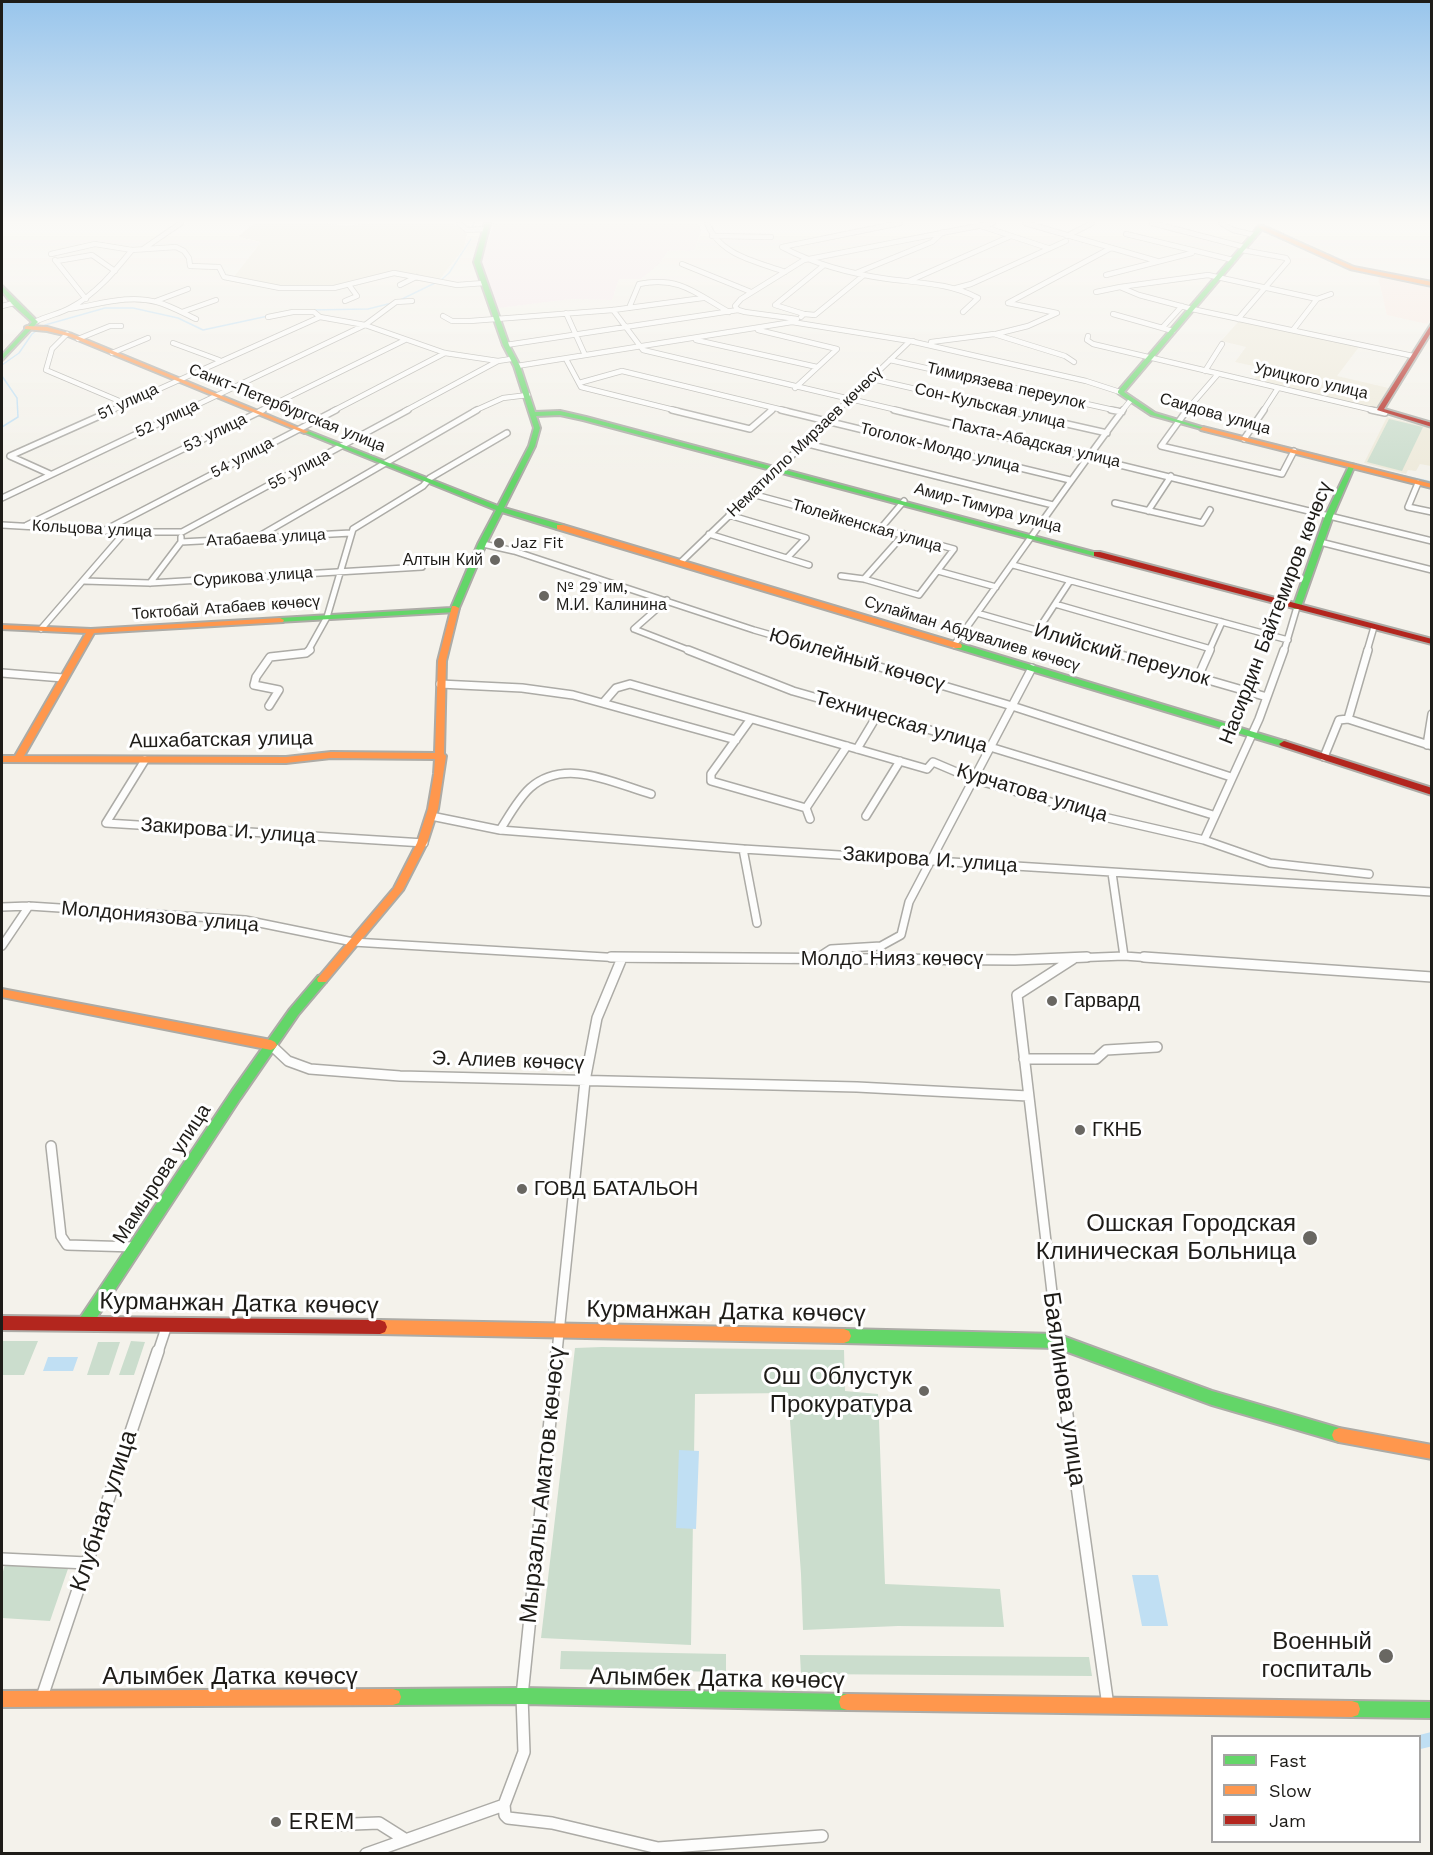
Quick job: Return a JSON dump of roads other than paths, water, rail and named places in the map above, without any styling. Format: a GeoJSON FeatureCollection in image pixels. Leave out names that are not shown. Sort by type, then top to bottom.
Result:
{"type":"FeatureCollection","features":[{"type":"Feature","properties":{"kind":"street"},"geometry":{"type":"LineString","coordinates":[[20,310],[36,327]]}},
{"type":"Feature","properties":{"kind":"street"},"geometry":{"type":"LineString","coordinates":[[2,358],[36,327],[68,310]]}},
{"type":"Feature","properties":{"kind":"street"},"geometry":{"type":"LineString","coordinates":[[176,310],[196,319]]}},
{"type":"Feature","properties":{"kind":"street"},"geometry":{"type":"LineString","coordinates":[[182,312],[189,310]]}},
{"type":"Feature","properties":{"kind":"street","name":"52 улица"},"geometry":{"type":"LineString","coordinates":[[2,498],[364,325],[385,310]]}},
{"type":"Feature","properties":{"kind":"street","name":"Мамырова улица"},"geometry":{"type":"LineString","coordinates":[[85,1323],[294,1012],[398,890],[412,869],[424,843],[441,756],[440,684],[443,649],[453,610],[532,446],[537,428],[528,395],[493,310]]}},
{"type":"Feature","properties":{"kind":"street"},"geometry":{"type":"LineString","coordinates":[[613,310],[642,346]]}},
{"type":"Feature","properties":{"kind":"street"},"geometry":{"type":"LineString","coordinates":[[443,316],[452,321],[616,310]]}},
{"type":"Feature","properties":{"kind":"street"},"geometry":{"type":"LineString","coordinates":[[724,310],[729,312]]}},
{"type":"Feature","properties":{"kind":"street"},"geometry":{"type":"LineString","coordinates":[[506,345],[738,310],[799,319]]}},
{"type":"Feature","properties":{"kind":"street"},"geometry":{"type":"LineString","coordinates":[[790,310],[815,315],[822,310]]}},
{"type":"Feature","properties":{"kind":"street"},"geometry":{"type":"LineString","coordinates":[[910,341],[940,342],[976,334],[1016,331],[1042,322],[1057,313],[1040,310]]}},
{"type":"Feature","properties":{"kind":"street"},"geometry":{"type":"LineString","coordinates":[[1120,392],[1186,310]]}},
{"type":"Feature","properties":{"kind":"street"},"geometry":{"type":"LineString","coordinates":[[1194,310],[1413,356]]}},
{"type":"Feature","properties":{"kind":"street"},"geometry":{"type":"LineString","coordinates":[[1238,319],[1246,310]]}},
{"type":"Feature","properties":{"kind":"street"},"geometry":{"type":"LineString","coordinates":[[1293,330],[1309,310]]}},
{"type":"Feature","properties":{"kind":"street"},"geometry":{"type":"LineString","coordinates":[[268,317],[314,312],[320,317],[364,325],[445,353],[498,361]]}},
{"type":"Feature","properties":{"kind":"street"},"geometry":{"type":"LineString","coordinates":[[566,313],[585,355]]}},
{"type":"Feature","properties":{"kind":"street"},"geometry":{"type":"LineString","coordinates":[[792,322],[804,314]]}},
{"type":"Feature","properties":{"kind":"street"},"geometry":{"type":"LineString","coordinates":[[1113,314],[1168,330]]}},
{"type":"Feature","properties":{"kind":"street","name":"51 улица"},"geometry":{"type":"LineString","coordinates":[[50,474],[10,456],[219,360],[320,317]]}},
{"type":"Feature","properties":{"kind":"street","name":"55 улица"},"geometry":{"type":"LineString","coordinates":[[182,532],[498,361],[514,363],[566,359],[792,322]]}},
{"type":"Feature","properties":{"kind":"street","name":"Саидова улица"},"geometry":{"type":"LineString","coordinates":[[792,322],[910,341],[1096,383],[1120,392],[1130,401],[1158,417],[1431,486]]}},
{"type":"Feature","properties":{"kind":"street"},"geometry":{"type":"LineString","coordinates":[[1385,413],[1380,410],[1431,325]]}},
{"type":"Feature","properties":{"kind":"street"},"geometry":{"type":"LineString","coordinates":[[78,339],[110,326],[121,326]]}},
{"type":"Feature","properties":{"kind":"street","name":"Санкт-Петербургская улица"},"geometry":{"type":"LineString","coordinates":[[36,327],[67,334],[428,482],[502,508]]}},
{"type":"Feature","properties":{"kind":"street"},"geometry":{"type":"LineString","coordinates":[[753,329],[837,349],[795,388]]}},
{"type":"Feature","properties":{"kind":"street"},"geometry":{"type":"LineString","coordinates":[[67,334],[59,338],[53,346],[46,370],[124,403]]}},
{"type":"Feature","properties":{"kind":"street"},"geometry":{"type":"LineString","coordinates":[[994,334],[1065,356],[1074,362]]}},
{"type":"Feature","properties":{"kind":"street","name":"Урицкого улица"},"geometry":{"type":"LineString","coordinates":[[1088,336],[1088,340],[1093,345],[1431,425]]}},
{"type":"Feature","properties":{"kind":"street"},"geometry":{"type":"LineString","coordinates":[[112,353],[148,338]]}},
{"type":"Feature","properties":{"kind":"street"},"geometry":{"type":"LineString","coordinates":[[691,339],[817,367]]}},
{"type":"Feature","properties":{"kind":"street","name":"53 улица"},"geometry":{"type":"LineString","coordinates":[[24,526],[405,340]]}},
{"type":"Feature","properties":{"kind":"street","name":"Нематилло Мирзаев көчөсү"},"geometry":{"type":"LineString","coordinates":[[681,562],[910,341]]}},
{"type":"Feature","properties":{"kind":"street"},"geometry":{"type":"LineString","coordinates":[[173,343],[219,360]]}},
{"type":"Feature","properties":{"kind":"street"},"geometry":{"type":"LineString","coordinates":[[1205,371],[1222,344]]}},
{"type":"Feature","properties":{"kind":"street","name":"Пахта-Абадская улица"},"geometry":{"type":"LineString","coordinates":[[642,346],[643,350],[795,388],[1090,456],[1431,541]]}},
{"type":"Feature","properties":{"kind":"street"},"geometry":{"type":"LineString","coordinates":[[1134,348],[1145,358]]}},
{"type":"Feature","properties":{"kind":"street","name":"54 улица"},"geometry":{"type":"LineString","coordinates":[[103,531],[445,353]]}},
{"type":"Feature","properties":{"kind":"street"},"geometry":{"type":"LineString","coordinates":[[566,359],[581,387],[750,429],[774,408]]}},
{"type":"Feature","properties":{"kind":"street","name":"Тимирязева переулок"},"geometry":{"type":"LineString","coordinates":[[890,360],[1122,412]]}},
{"type":"Feature","properties":{"kind":"street","name":"Тоголок-Молдо улица"},"geometry":{"type":"LineString","coordinates":[[579,383],[622,371],[1070,480]]}},
{"type":"Feature","properties":{"kind":"street"},"geometry":{"type":"LineString","coordinates":[[1218,374],[1176,422],[1161,446],[1282,474],[1294,451]]}},
{"type":"Feature","properties":{"kind":"street","name":"Сон-Кульская улица"},"geometry":{"type":"LineString","coordinates":[[872,379],[1107,433]]}},
{"type":"Feature","properties":{"kind":"street"},"geometry":{"type":"LineString","coordinates":[[1244,439],[1278,388]]}},
{"type":"Feature","properties":{"kind":"street"},"geometry":{"type":"LineString","coordinates":[[256,538],[490,402],[528,395]]}},
{"type":"Feature","properties":{"kind":"street"},"geometry":{"type":"LineString","coordinates":[[954,645],[1013,565],[1070,480],[1130,401]]}},
{"type":"Feature","properties":{"kind":"street","name":"Амир-Тимура улица"},"geometry":{"type":"LineString","coordinates":[[534,414],[560,413],[584,418],[1431,642]]}},
{"type":"Feature","properties":{"kind":"street"},"geometry":{"type":"LineString","coordinates":[[269,706],[279,690],[258,686],[254,682],[270,657],[308,652],[327,617],[353,529],[507,433]]}},
{"type":"Feature","properties":{"kind":"street","name":"Тоголок-Молдо улица"},"geometry":{"type":"LineString","coordinates":[[804,442],[1053,505]]}},
{"type":"Feature","properties":{"kind":"street","name":"Саидова улица"},"geometry":{"type":"LineString","coordinates":[[1353,465],[1369,466],[1431,480]]}},
{"type":"Feature","properties":{"kind":"street","name":"Насирдин Байтемиров көчөсү"},"geometry":{"type":"LineString","coordinates":[[1204,840],[1213,815],[1253,734],[1288,640],[1297,607],[1329,516],[1353,465]]}},
{"type":"Feature","properties":{"kind":"street"},"geometry":{"type":"LineString","coordinates":[[1148,511],[1171,476]]}},
{"type":"Feature","properties":{"kind":"street"},"geometry":{"type":"LineString","coordinates":[[1418,483],[1408,507],[1431,512]]}},
{"type":"Feature","properties":{"kind":"street","name":"Тюлейкенская улица"},"geometry":{"type":"LineString","coordinates":[[752,494],[954,549],[919,595],[864,579],[841,576]]}},
{"type":"Feature","properties":{"kind":"street"},"geometry":{"type":"LineString","coordinates":[[881,528],[904,501]]}},
{"type":"Feature","properties":{"kind":"street"},"geometry":{"type":"LineString","coordinates":[[1115,502],[1202,523],[1210,510]]}},
{"type":"Feature","properties":{"kind":"street","name":"Сулайман Абдувалиев көчөсү"},"geometry":{"type":"LineString","coordinates":[[502,508],[1253,734],[1431,792]]}},
{"type":"Feature","properties":{"kind":"street"},"geometry":{"type":"LineString","coordinates":[[729,515],[806,538],[787,558]]}},
{"type":"Feature","properties":{"kind":"street","name":"Кольцова улица"},"geometry":{"type":"LineString","coordinates":[[2,525],[125,532],[182,532]]}},
{"type":"Feature","properties":{"kind":"street"},"geometry":{"type":"LineString","coordinates":[[41,630],[125,532]]}},
{"type":"Feature","properties":{"kind":"street"},"geometry":{"type":"LineString","coordinates":[[150,584],[181,542],[182,532]]}},
{"type":"Feature","properties":{"kind":"street","name":"Атабаева улица"},"geometry":{"type":"LineString","coordinates":[[181,542],[351,533]]}},
{"type":"Feature","properties":{"kind":"street"},"geometry":{"type":"LineString","coordinates":[[709,534],[809,565]]}},
{"type":"Feature","properties":{"kind":"street"},"geometry":{"type":"LineString","coordinates":[[864,579],[903,534]]}},
{"type":"Feature","properties":{"kind":"street"},"geometry":{"type":"LineString","coordinates":[[1320,542],[1431,570]]}},
{"type":"Feature","properties":{"kind":"street","name":"Юбилейный көчөсү"},"geometry":{"type":"LineString","coordinates":[[483,544],[514,551],[754,630],[1012,706],[1231,777]]}},
{"type":"Feature","properties":{"kind":"street"},"geometry":{"type":"LineString","coordinates":[[1013,565],[1288,640]]}},
{"type":"Feature","properties":{"kind":"street","name":"Сурикова улица"},"geometry":{"type":"LineString","coordinates":[[84,581],[150,584],[422,567]]}},
{"type":"Feature","properties":{"kind":"street"},"geometry":{"type":"LineString","coordinates":[[938,571],[996,587]]}},
{"type":"Feature","properties":{"kind":"street"},"geometry":{"type":"LineString","coordinates":[[1038,630],[1070,581]]}},
{"type":"Feature","properties":{"kind":"street","name":"Техническая улица"},"geometry":{"type":"LineString","coordinates":[[667,600],[634,629],[793,691],[990,747],[1213,815]]}},
{"type":"Feature","properties":{"kind":"street"},"geometry":{"type":"LineString","coordinates":[[1054,604],[1211,649]]}},
{"type":"Feature","properties":{"kind":"street","name":"Токтобай Атабаев көчөсү"},"geometry":{"type":"LineString","coordinates":[[2,627],[91,631],[234,625],[453,610]]}},
{"type":"Feature","properties":{"kind":"street","name":"Илийский переулок"},"geometry":{"type":"LineString","coordinates":[[977,613],[1267,697]]}},
{"type":"Feature","properties":{"kind":"street"},"geometry":{"type":"LineString","coordinates":[[1198,677],[1222,622]]}},
{"type":"Feature","properties":{"kind":"street"},"geometry":{"type":"LineString","coordinates":[[1348,719],[1374,627]]}},
{"type":"Feature","properties":{"kind":"street"},"geometry":{"type":"LineString","coordinates":[[18,759],[91,631]]}},
{"type":"Feature","properties":{"kind":"street"},"geometry":{"type":"LineString","coordinates":[[817,958],[831,949],[881,946],[901,935],[909,902],[1032,668]]}},
{"type":"Feature","properties":{"kind":"street"},"geometry":{"type":"LineString","coordinates":[[2,673],[63,678]]}},
{"type":"Feature","properties":{"kind":"street"},"geometry":{"type":"LineString","coordinates":[[440,684],[549,691],[603,703],[735,740]]}},
{"type":"Feature","properties":{"kind":"street","name":"Курчатова улица"},"geometry":{"type":"LineString","coordinates":[[603,703],[616,688],[630,684],[927,769],[933,762],[973,779],[1095,815],[1204,840],[1270,863],[1369,874]]}},
{"type":"Feature","properties":{"kind":"street"},"geometry":{"type":"LineString","coordinates":[[857,749],[878,714]]}},
{"type":"Feature","properties":{"kind":"street"},"geometry":{"type":"LineString","coordinates":[[1324,757],[1339,720],[1348,719],[1429,746],[1431,714]]}},
{"type":"Feature","properties":{"kind":"street"},"geometry":{"type":"LineString","coordinates":[[750,720],[711,774],[711,781],[806,808]]}},
{"type":"Feature","properties":{"kind":"street"},"geometry":{"type":"LineString","coordinates":[[806,808],[847,746]]}},
{"type":"Feature","properties":{"kind":"street","name":"Ашхабатская улица"},"geometry":{"type":"LineString","coordinates":[[2,759],[286,760],[331,755],[441,756]]}},
{"type":"Feature","properties":{"kind":"street","name":"Закирова И. улица"},"geometry":{"type":"LineString","coordinates":[[145,760],[106,823],[424,843]]}},
{"type":"Feature","properties":{"kind":"street"},"geometry":{"type":"LineString","coordinates":[[866,816],[900,761]]}},
{"type":"Feature","properties":{"kind":"street"},"geometry":{"type":"LineString","coordinates":[[500,830],[528,787],[569,772],[577,772],[651,794]]}},
{"type":"Feature","properties":{"kind":"street"},"geometry":{"type":"LineString","coordinates":[[806,808],[810,819]]}},
{"type":"Feature","properties":{"kind":"street","name":"Закирова И. улица"},"geometry":{"type":"LineString","coordinates":[[430,816],[500,830],[743,849],[1431,892]]}},
{"type":"Feature","properties":{"kind":"street"},"geometry":{"type":"LineString","coordinates":[[743,849],[757,923]]}},
{"type":"Feature","properties":{"kind":"street"},"geometry":{"type":"LineString","coordinates":[[1112,873],[1124,956]]}},
{"type":"Feature","properties":{"kind":"street"},"geometry":{"type":"LineString","coordinates":[[2,946],[29,906]]}},
{"type":"Feature","properties":{"kind":"street","name":"Молдониязова улица"},"geometry":{"type":"LineString","coordinates":[[2,907],[29,906],[245,920],[353,942]]}},
{"type":"Feature","properties":{"kind":"street","name":"Молдо Нияз көчөсү"},"geometry":{"type":"LineString","coordinates":[[353,942],[621,958],[1015,960],[1124,956],[1431,977]]}},
{"type":"Feature","properties":{"kind":"street","name":"Мырзалы Аматов көчөсү"},"geometry":{"type":"LineString","coordinates":[[504,1806],[524,1752],[522,1696],[585,1081],[597,1018],[621,958]]}},
{"type":"Feature","properties":{"kind":"street","name":"Баялинова улица"},"geometry":{"type":"LineString","coordinates":[[1075,958],[1017,995],[1057,1341],[1108,1707]]}},
{"type":"Feature","properties":{"kind":"street","name":"Э. Алиев көчөсү"},"geometry":{"type":"LineString","coordinates":[[2,993],[271,1045],[285,1060],[310,1069],[400,1076],[857,1087],[1028,1096]]}},
{"type":"Feature","properties":{"kind":"street"},"geometry":{"type":"LineString","coordinates":[[1024,1059],[1096,1059],[1106,1050],[1157,1047]]}},
{"type":"Feature","properties":{"kind":"street"},"geometry":{"type":"LineString","coordinates":[[51,1146],[61,1236],[67,1245],[135,1247]]}},
{"type":"Feature","properties":{"kind":"street","name":"Курманжан Датка көчөсү"},"geometry":{"type":"LineString","coordinates":[[2,1323],[558,1329],[1057,1341],[1092,1351],[1180,1387],[1265,1415],[1386,1445],[1431,1452]]}},
{"type":"Feature","properties":{"kind":"street","name":"Клубная улица"},"geometry":{"type":"LineString","coordinates":[[41,1699],[167,1324]]}},
{"type":"Feature","properties":{"kind":"street"},"geometry":{"type":"LineString","coordinates":[[2,1560],[87,1563]]}},
{"type":"Feature","properties":{"kind":"street","name":"Алымбек Датка көчөсү"},"geometry":{"type":"LineString","coordinates":[[2,1699],[522,1696],[1108,1707],[1431,1710]]}},
{"type":"Feature","properties":{"kind":"street"},"geometry":{"type":"LineString","coordinates":[[366,1854],[504,1806],[505,1815],[508,1818],[552,1823],[658,1848],[822,1836]]}},
{"type":"Feature","properties":{"kind":"street"},"geometry":{"type":"LineString","coordinates":[[326,1825],[380,1823],[406,1840]]}},
{"type":"Feature","properties":{"kind":"water"},"geometry":{"type":"Polygon","coordinates":[[[48,1357],[78,1357],[73,1371],[43,1371],[48,1357]]]}},
{"type":"Feature","properties":{"kind":"water"},"geometry":{"type":"Polygon","coordinates":[[[679,1450],[699,1451],[696,1529],[676,1528],[679,1450]]]}},
{"type":"Feature","properties":{"kind":"water"},"geometry":{"type":"Polygon","coordinates":[[[1132,1575],[1158,1575],[1168,1626],[1142,1626],[1132,1575]]]}},
{"type":"Feature","properties":{"kind":"waterway"},"geometry":{"type":"LineString","coordinates":[[2,365],[19,353],[32,334],[45,325],[99,310]]}},
{"type":"Feature","properties":{"kind":"waterway"},"geometry":{"type":"LineString","coordinates":[[140,310],[178,318],[203,330],[268,316]]}},
{"type":"Feature","properties":{"kind":"waterway"},"geometry":{"type":"LineString","coordinates":[[309,310],[335,310]]}},
{"type":"Feature","properties":{"kind":"waterway"},"geometry":{"type":"LineString","coordinates":[[2,376],[17,398],[18,417],[2,427]]}},
{"type":"Feature","properties":{"kind":"waterway"},"geometry":{"type":"LineString","coordinates":[[1369,468],[1432,482]]}},
{"type":"Feature","properties":{"kind":"waterway"},"geometry":{"type":"LineString","coordinates":[[1421,1742],[1432,1739]]}},
{"type":"Feature","properties":{"kind":"place","name":"Jaz Fit"},"geometry":{"type":"Point","coordinates":[499,543]}},
{"type":"Feature","properties":{"kind":"place","name":"Алтын Кий"},"geometry":{"type":"Point","coordinates":[495,560]}},
{"type":"Feature","properties":{"kind":"place","name":"№ 29 им, М.И. Калинина"},"geometry":{"type":"Point","coordinates":[544,596]}},
{"type":"Feature","properties":{"kind":"place","name":"Гарвард"},"geometry":{"type":"Point","coordinates":[1052,1001]}},
{"type":"Feature","properties":{"kind":"place","name":"ГКНБ"},"geometry":{"type":"Point","coordinates":[1080,1130]}},
{"type":"Feature","properties":{"kind":"place","name":"ГОВД БАТАЛЬОН"},"geometry":{"type":"Point","coordinates":[522,1189]}},
{"type":"Feature","properties":{"kind":"place","name":"Ошская Городская Клиническая Больница"},"geometry":{"type":"Point","coordinates":[1310,1238]}},
{"type":"Feature","properties":{"kind":"place","name":"Ош Облустук Прокуратура"},"geometry":{"type":"Point","coordinates":[924,1391]}},
{"type":"Feature","properties":{"kind":"place","name":"Военный госпиталь"},"geometry":{"type":"Point","coordinates":[1386,1656]}},
{"type":"Feature","properties":{"kind":"place","name":"EREM"},"geometry":{"type":"Point","coordinates":[276,1822]}}]}
